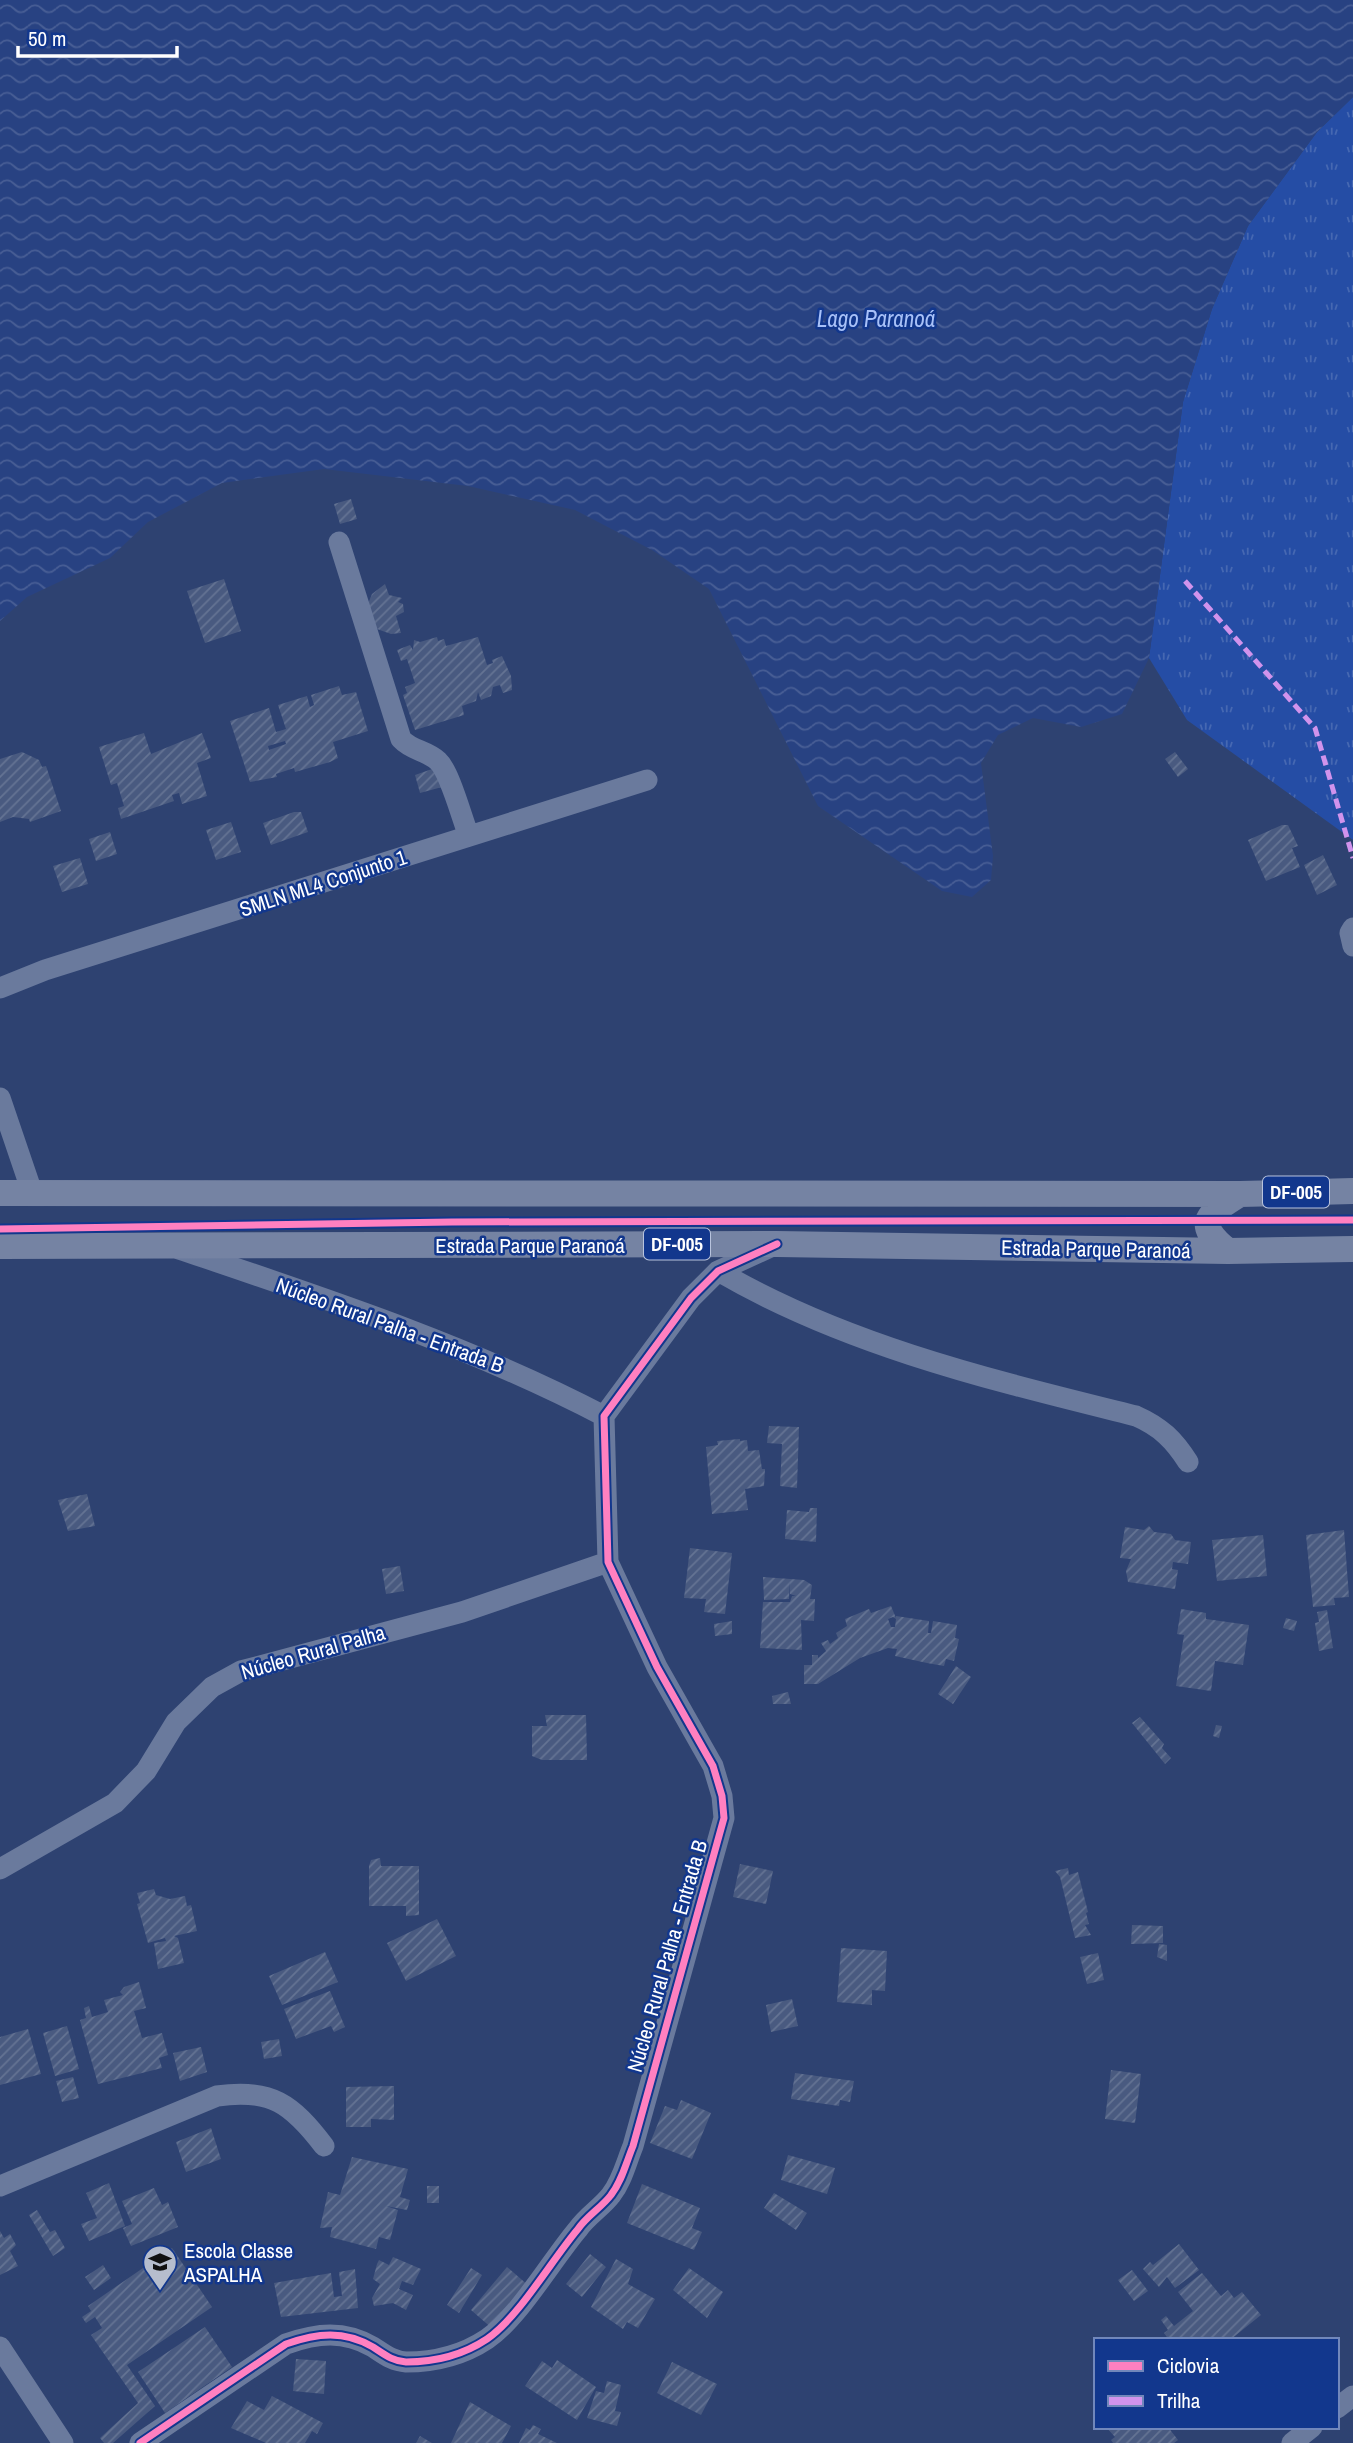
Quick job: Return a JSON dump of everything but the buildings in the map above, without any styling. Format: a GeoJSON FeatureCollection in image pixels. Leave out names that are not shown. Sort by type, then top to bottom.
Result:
{"type":"FeatureCollection","features":[{"type":"Feature","properties":{"kind":"main road","name":"DF-005"},"geometry":{"type":"LineString","coordinates":[[0,1193],[1240,1194],[1353,1191]]}},
{"type":"Feature","properties":{"kind":"main road"},"geometry":{"type":"LineString","coordinates":[[1228,1251],[1209,1234],[1207,1223],[1212,1212],[1240,1194]]}},
{"type":"Feature","properties":{"kind":"main road","name":"Estrada Parque Paranoá"},"geometry":{"type":"LineString","coordinates":[[0,1246],[777,1244],[1228,1251],[1353,1249]]}},
{"type":"Feature","properties":{"kind":"street"},"geometry":{"type":"LineString","coordinates":[[339,542],[401,739],[409,748],[426,753],[442,765],[469,836]]}},
{"type":"Feature","properties":{"kind":"street","name":"SMLN ML4 Conjunto 1"},"geometry":{"type":"LineString","coordinates":[[0,988],[46,970],[647,780]]}},
{"type":"Feature","properties":{"kind":"street"},"geometry":{"type":"LineString","coordinates":[[1353,928],[1350,933],[1353,946]]}},
{"type":"Feature","properties":{"kind":"street"},"geometry":{"type":"LineString","coordinates":[[0,1098],[32,1192]]}},
{"type":"Feature","properties":{"kind":"street"},"geometry":{"type":"LineString","coordinates":[[604,1416],[665,1329],[691,1297],[718,1272],[777,1244]]}},
{"type":"Feature","properties":{"kind":"street","name":"Núcleo Rural Palha - Entrada B"},"geometry":{"type":"LineString","coordinates":[[140,2443],[286,2344],[310,2336],[331,2333],[356,2339],[389,2358],[404,2362],[457,2355],[486,2340],[505,2325],[580,2225],[611,2196],[621,2179],[724,1818],[722,1797],[713,1766],[657,1667],[608,1562],[604,1416],[531,1378],[432,1337],[171,1247]]}},
{"type":"Feature","properties":{"kind":"street"},"geometry":{"type":"LineString","coordinates":[[718,1272],[764,1298],[837,1330],[970,1374],[1136,1416],[1158,1426],[1174,1441],[1188,1462]]}},
{"type":"Feature","properties":{"kind":"street","name":"Núcleo Rural Palha"},"geometry":{"type":"LineString","coordinates":[[0,1869],[115,1803],[146,1771],[176,1722],[212,1687],[241,1671],[462,1612],[608,1562]]}},
{"type":"Feature","properties":{"kind":"street"},"geometry":{"type":"LineString","coordinates":[[0,2186],[217,2096],[245,2092],[276,2100],[302,2117],[324,2146]]}},
{"type":"Feature","properties":{"kind":"street"},"geometry":{"type":"LineString","coordinates":[[0,2347],[63,2443]]}},
{"type":"Feature","properties":{"kind":"street"},"geometry":{"type":"LineString","coordinates":[[1292,2443],[1310,2429]]}},
{"type":"Feature","properties":{"kind":"green space"},"geometry":{"type":"Polygon","coordinates":[[[1353,97],[1353,840],[1187,720],[1149,658],[1183,402],[1212,309],[1248,226],[1317,132],[1353,97]]]}},
{"type":"Feature","properties":{"kind":"water","name":"Lago Paranoá"},"geometry":{"type":"Polygon","coordinates":[[[0,0],[1353,0],[1353,97],[1317,132],[1248,226],[1212,309],[1183,402],[1149,658],[1122,714],[1081,727],[1033,718],[998,735],[981,763],[993,856],[991,880],[972,897],[942,891],[818,806],[709,589],[652,550],[575,510],[468,486],[324,469],[222,483],[148,522],[110,558],[27,597],[0,621],[0,0]]]}},
{"type":"Feature","properties":{"kind":"marked path"},"geometry":{"type":"LineString","coordinates":[[1185,581],[1315,728],[1353,858]]}},
{"type":"Feature","properties":{"kind":"cycle path"},"geometry":{"type":"LineString","coordinates":[[0,1229],[452,1222],[1353,1220]]}},
{"type":"Feature","properties":{"kind":"cycle path"},"geometry":{"type":"LineString","coordinates":[[140,2443],[286,2344],[297,2340],[330,2335],[352,2338],[392,2359],[406,2362],[427,2361],[478,2345],[511,2317],[582,2224],[615,2190],[633,2146],[724,1818],[722,1796],[713,1766],[657,1667],[608,1562],[604,1416],[691,1298],[718,1271],[777,1244]]}},
{"type":"Feature","properties":{"kind":"place","name":"Escola Classe ASPALHA"},"geometry":{"type":"Point","coordinates":[160,2292]}}]}
